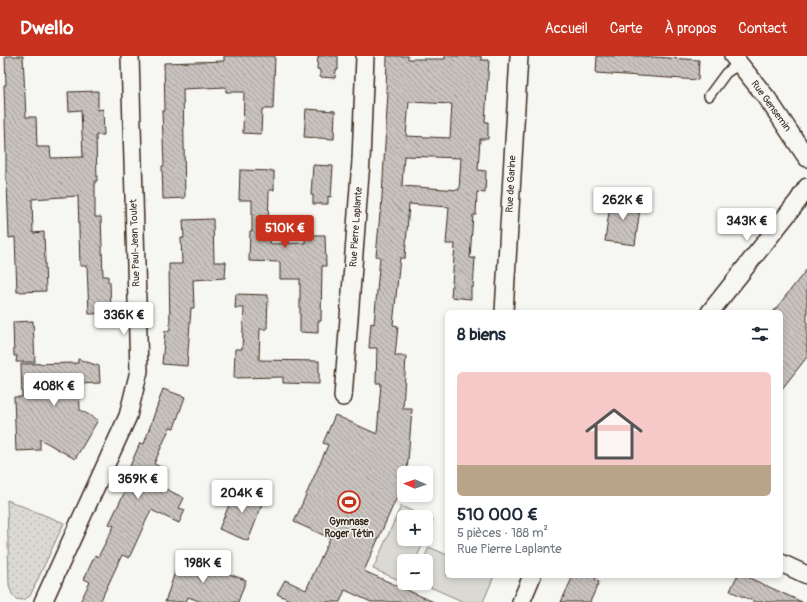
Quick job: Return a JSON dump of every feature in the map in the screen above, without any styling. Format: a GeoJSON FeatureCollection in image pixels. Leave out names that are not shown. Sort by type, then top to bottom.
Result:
{"type":"FeatureCollection","features":[{"type":"Feature","properties":{"kind":"street","name":"Rue Paul-Jean Toulet"},"geometry":{"type":"LineString","coordinates":[[43,602],[128,416],[139,371],[130,56]]}},
{"type":"Feature","properties":{"kind":"street","name":"Rue Pierre Laplante"},"geometry":{"type":"LineString","coordinates":[[343,397],[361,161],[364,56]]}},
{"type":"Feature","properties":{"kind":"street","name":"Rue de Garine"},"geometry":{"type":"LineString","coordinates":[[504,310],[519,56]]}},
{"type":"Feature","properties":{"kind":"street","name":"Rue Gensemin"},"geometry":{"type":"LineString","coordinates":[[736,60],[767,98],[807,158]]}},
{"type":"Feature","properties":{"kind":"street"},"geometry":{"type":"LineString","coordinates":[[712,310],[798,201],[807,187]]}},
{"type":"Feature","properties":{"kind":"street"},"geometry":{"type":"LineString","coordinates":[[783,564],[807,575]]}},
{"type":"Feature","properties":{"kind":"street"},"geometry":{"type":"LineString","coordinates":[[521,602],[531,578]]}},
{"type":"Feature","properties":{"kind":"lane"},"geometry":{"type":"LineString","coordinates":[[710,96],[736,60]]}},
{"type":"Feature","properties":{"kind":"shaded area"},"geometry":{"type":"Polygon","coordinates":[[[7,500],[64,523],[30,596],[23,600],[16,599],[9,586],[7,500]]]}},
{"type":"Feature","properties":{"kind":"shaded area"},"geometry":{"type":"Polygon","coordinates":[[[401,506],[410,510],[399,510],[401,506]]]}},
{"type":"Feature","properties":{"kind":"shaded area"},"geometry":{"type":"Polygon","coordinates":[[[397,515],[397,546],[422,546],[418,554],[397,554],[397,579],[373,569],[397,515]]]}},
{"type":"Feature","properties":{"kind":"shaded area"},"geometry":{"type":"Polygon","coordinates":[[[429,547],[445,554],[445,578],[493,578],[483,602],[464,602],[433,588],[433,554],[426,554],[429,547]]]}},
{"type":"Feature","properties":{"kind":"building"},"geometry":{"type":"Polygon","coordinates":[[[5,56],[23,56],[26,117],[36,117],[37,147],[50,147],[51,158],[83,157],[81,110],[69,111],[68,92],[98,91],[98,110],[103,109],[104,135],[96,135],[97,181],[95,181],[95,217],[101,217],[103,276],[108,276],[108,282],[110,282],[111,313],[89,314],[87,266],[80,266],[78,196],[32,199],[33,233],[44,232],[46,291],[17,292],[15,237],[9,238],[6,182],[4,85],[6,85],[5,56]]]}},
{"type":"Feature","properties":{"kind":"building"},"geometry":{"type":"Polygon","coordinates":[[[224,56],[275,56],[273,109],[262,109],[261,134],[243,133],[244,92],[226,92],[226,87],[183,89],[185,198],[163,199],[162,166],[164,166],[162,111],[165,111],[164,63],[224,61],[224,56]]]}},
{"type":"Feature","properties":{"kind":"building"},"geometry":{"type":"Polygon","coordinates":[[[318,56],[338,56],[338,70],[336,70],[335,78],[320,77],[320,70],[317,69],[318,56]]]}},
{"type":"Feature","properties":{"kind":"building"},"geometry":{"type":"Polygon","coordinates":[[[387,56],[408,56],[408,59],[445,59],[445,56],[481,56],[481,60],[489,60],[485,122],[488,122],[488,139],[480,139],[478,170],[486,171],[485,193],[477,192],[476,215],[473,215],[470,258],[475,258],[471,299],[451,297],[455,244],[446,244],[449,207],[409,204],[405,258],[400,258],[393,325],[398,326],[395,356],[406,356],[403,409],[412,409],[408,466],[397,466],[397,497],[364,571],[397,586],[397,590],[407,590],[434,602],[371,602],[345,590],[340,602],[294,602],[277,594],[285,580],[306,590],[330,538],[294,522],[328,445],[323,443],[335,415],[377,434],[381,383],[376,383],[377,348],[369,348],[371,323],[374,324],[380,257],[376,256],[381,213],[388,92],[386,92],[387,56]],[[409,102],[406,136],[450,138],[452,104],[409,102]],[[404,156],[402,186],[459,190],[461,158],[404,156]]]}},
{"type":"Feature","properties":{"kind":"building"},"geometry":{"type":"Polygon","coordinates":[[[597,56],[640,56],[699,60],[698,80],[596,73],[597,56]]]}},
{"type":"Feature","properties":{"kind":"building"},"geometry":{"type":"Polygon","coordinates":[[[306,109],[335,111],[334,139],[304,137],[306,109]]]}},
{"type":"Feature","properties":{"kind":"building"},"geometry":{"type":"Polygon","coordinates":[[[313,165],[333,166],[331,197],[328,196],[328,204],[313,204],[313,195],[311,195],[313,165]]]}},
{"type":"Feature","properties":{"kind":"building"},"geometry":{"type":"Polygon","coordinates":[[[240,170],[274,171],[274,190],[269,190],[268,232],[271,232],[270,244],[305,243],[305,235],[325,235],[326,266],[322,266],[321,321],[318,321],[318,333],[300,332],[300,279],[280,279],[280,262],[249,261],[250,231],[252,231],[252,200],[239,200],[240,170]]]}},
{"type":"Feature","properties":{"kind":"building"},"geometry":{"type":"Polygon","coordinates":[[[611,197],[641,201],[635,245],[605,241],[611,197]]]}},
{"type":"Feature","properties":{"kind":"building"},"geometry":{"type":"Polygon","coordinates":[[[213,219],[214,262],[226,262],[225,278],[193,280],[194,308],[191,308],[187,366],[162,364],[165,331],[170,331],[169,264],[182,264],[181,238],[184,238],[183,220],[213,219]]]}},
{"type":"Feature","properties":{"kind":"building"},"geometry":{"type":"Polygon","coordinates":[[[807,269],[807,357],[783,387],[783,310],[775,310],[807,269]]]}},
{"type":"Feature","properties":{"kind":"building"},"geometry":{"type":"Polygon","coordinates":[[[236,294],[268,295],[267,329],[260,329],[259,360],[319,361],[319,384],[283,383],[283,377],[234,378],[235,349],[242,349],[244,308],[235,308],[236,294]]]}},
{"type":"Feature","properties":{"kind":"building"},"geometry":{"type":"Polygon","coordinates":[[[33,321],[35,362],[16,362],[17,356],[14,356],[13,322],[33,321]]]}},
{"type":"Feature","properties":{"kind":"building"},"geometry":{"type":"Polygon","coordinates":[[[78,359],[99,366],[100,383],[79,384],[80,410],[98,420],[75,459],[40,439],[40,450],[16,451],[14,397],[22,397],[21,364],[78,363],[78,359]]]}},
{"type":"Feature","properties":{"kind":"building"},"geometry":{"type":"Polygon","coordinates":[[[163,389],[185,397],[174,428],[170,427],[154,464],[167,470],[160,486],[184,498],[179,508],[185,510],[179,523],[151,510],[129,558],[122,555],[100,602],[80,602],[90,582],[84,579],[95,555],[98,557],[114,526],[109,524],[133,475],[127,473],[140,443],[144,444],[163,389]]]}},
{"type":"Feature","properties":{"kind":"building"},"geometry":{"type":"Polygon","coordinates":[[[237,486],[259,496],[262,500],[262,505],[248,541],[219,529],[237,486]]]}},
{"type":"Feature","properties":{"kind":"building"},"geometry":{"type":"Polygon","coordinates":[[[180,557],[246,580],[238,602],[202,602],[188,597],[186,602],[165,602],[180,557]]]}},
{"type":"Feature","properties":{"kind":"building"},"geometry":{"type":"Polygon","coordinates":[[[572,578],[596,578],[595,580],[599,582],[590,602],[561,602],[572,578]]]}},
{"type":"Feature","properties":{"kind":"building"},"geometry":{"type":"Polygon","coordinates":[[[736,578],[749,578],[802,602],[755,602],[730,591],[736,578]]]}},
{"type":"Feature","properties":{"kind":"place","name":"Gymnase Roger Tétin"},"geometry":{"type":"Point","coordinates":[349,502]}}]}
